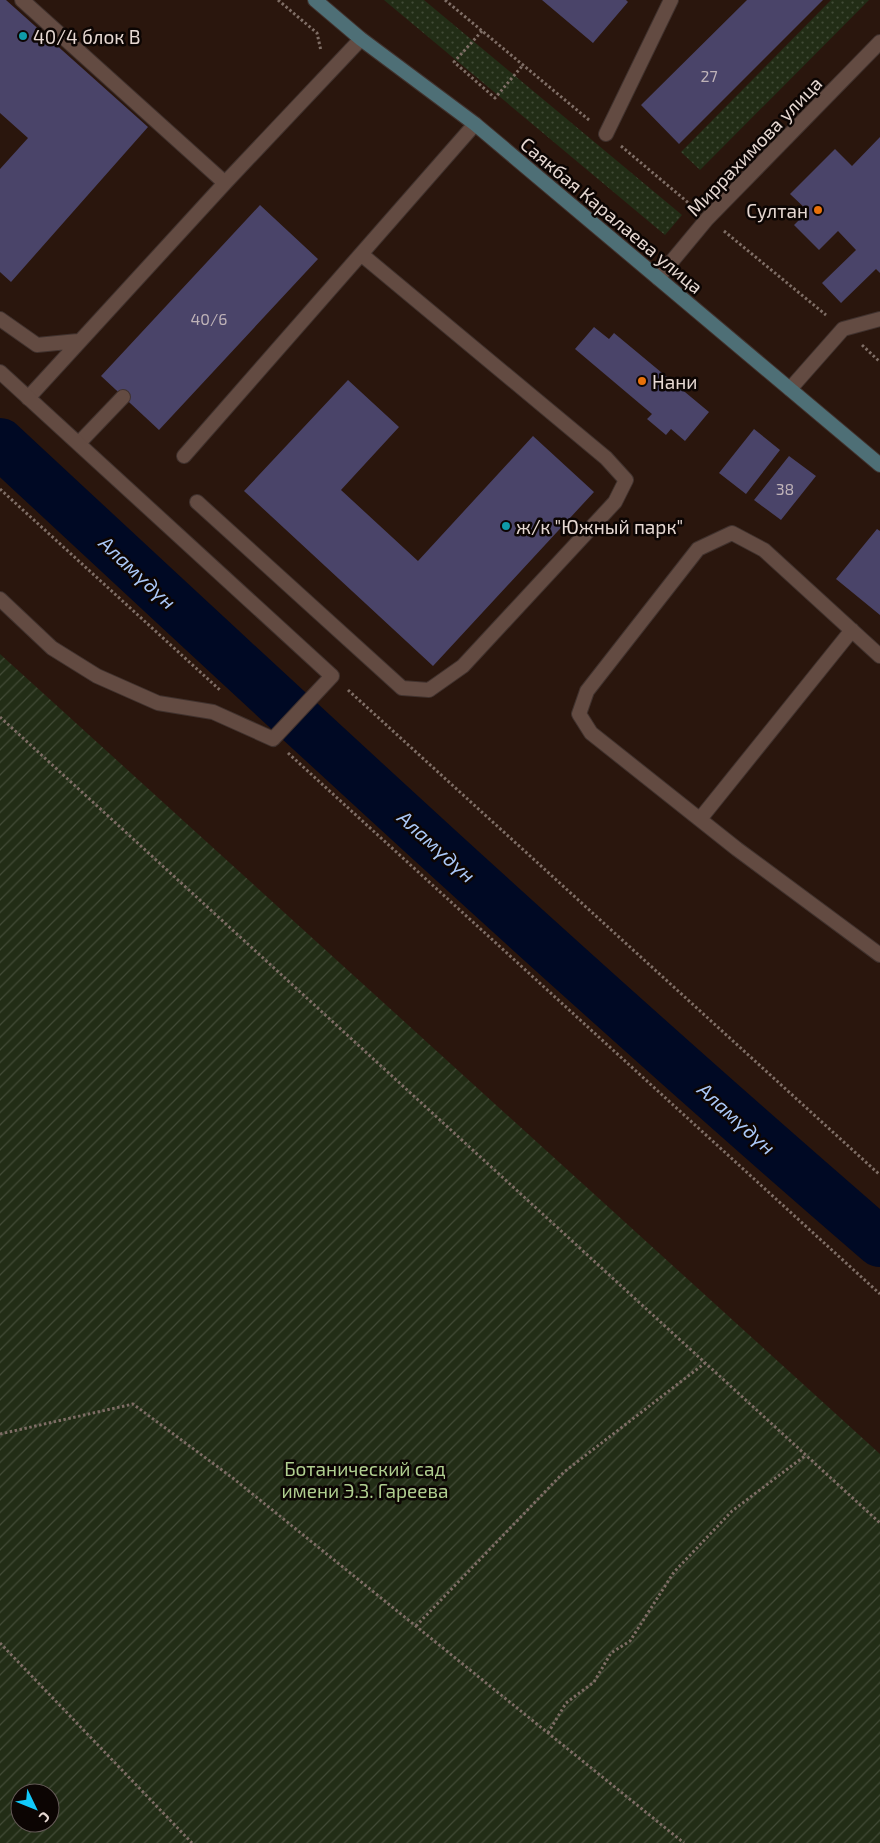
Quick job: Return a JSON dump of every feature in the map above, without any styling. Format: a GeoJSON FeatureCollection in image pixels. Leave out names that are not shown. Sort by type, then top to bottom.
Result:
{"type":"FeatureCollection","features":[{"type":"Feature","properties":{"kind":"main road","name":"Саякбая Каралаева улица"},"geometry":{"type":"LineString","coordinates":[[315,0],[361,39],[475,124],[880,465]]}},
{"type":"Feature","properties":{"kind":"street"},"geometry":{"type":"LineString","coordinates":[[22,0],[225,183]]}},
{"type":"Feature","properties":{"kind":"street"},"geometry":{"type":"LineString","coordinates":[[606,134],[671,0]]}},
{"type":"Feature","properties":{"kind":"street"},"geometry":{"type":"LineString","coordinates":[[28,398],[225,183],[361,39]]}},
{"type":"Feature","properties":{"kind":"street","name":"Миррахимова улица"},"geometry":{"type":"LineString","coordinates":[[658,278],[707,219],[880,42]]}},
{"type":"Feature","properties":{"kind":"street"},"geometry":{"type":"LineString","coordinates":[[184,456],[475,124]]}},
{"type":"Feature","properties":{"kind":"street"},"geometry":{"type":"LineString","coordinates":[[197,502],[402,688],[429,690],[463,666],[615,502],[626,480],[606,458],[361,254]]}},
{"type":"Feature","properties":{"kind":"street"},"geometry":{"type":"LineString","coordinates":[[790,389],[843,329],[880,318]]}},
{"type":"Feature","properties":{"kind":"street"},"geometry":{"type":"LineString","coordinates":[[0,319],[36,345],[78,342]]}},
{"type":"Feature","properties":{"kind":"street"},"geometry":{"type":"LineString","coordinates":[[0,372],[79,443],[330,678],[277,734],[213,712],[158,703],[97,676],[52,648],[0,599]]}},
{"type":"Feature","properties":{"kind":"street"},"geometry":{"type":"LineString","coordinates":[[79,443],[123,397]]}},
{"type":"Feature","properties":{"kind":"street"},"geometry":{"type":"LineString","coordinates":[[880,656],[764,550],[732,533],[698,549],[587,691],[579,714],[591,733],[880,956]]}},
{"type":"Feature","properties":{"kind":"street"},"geometry":{"type":"LineString","coordinates":[[700,819],[852,630]]}},
{"type":"Feature","properties":{"kind":"path"},"geometry":{"type":"LineString","coordinates":[[278,0],[317,33]]}},
{"type":"Feature","properties":{"kind":"path"},"geometry":{"type":"LineString","coordinates":[[445,0],[693,207]]}},
{"type":"Feature","properties":{"kind":"path"},"geometry":{"type":"LineString","coordinates":[[482,31],[454,62],[495,98],[523,65]]}},
{"type":"Feature","properties":{"kind":"path"},"geometry":{"type":"LineString","coordinates":[[724,231],[880,362]]}},
{"type":"Feature","properties":{"kind":"path"},"geometry":{"type":"LineString","coordinates":[[0,489],[221,692]]}},
{"type":"Feature","properties":{"kind":"path"},"geometry":{"type":"LineString","coordinates":[[330,678],[880,1175]]}},
{"type":"Feature","properties":{"kind":"path"},"geometry":{"type":"LineString","coordinates":[[0,717],[880,1523]]}},
{"type":"Feature","properties":{"kind":"path"},"geometry":{"type":"LineString","coordinates":[[277,734],[880,1294]]}},
{"type":"Feature","properties":{"kind":"path"},"geometry":{"type":"LineString","coordinates":[[416,1626],[564,1472],[705,1363]]}},
{"type":"Feature","properties":{"kind":"path"},"geometry":{"type":"LineString","coordinates":[[0,1434],[133,1404],[234,1479],[684,1843]]}},
{"type":"Feature","properties":{"kind":"path"},"geometry":{"type":"LineString","coordinates":[[548,1733],[566,1703],[594,1682],[611,1653],[630,1641],[674,1572],[732,1511],[806,1455]]}},
{"type":"Feature","properties":{"kind":"path"},"geometry":{"type":"LineString","coordinates":[[0,1643],[192,1843]]}},
{"type":"Feature","properties":{"kind":"green space"},"geometry":{"type":"Polygon","coordinates":[[[384,0],[424,0],[682,215],[665,235],[384,0]]]}},
{"type":"Feature","properties":{"kind":"green space"},"geometry":{"type":"Polygon","coordinates":[[[831,0],[869,0],[700,170],[681,152],[831,0]]]}},
{"type":"Feature","properties":{"kind":"green space","name":"Ботанический сад имени Э.З. Гареева"},"geometry":{"type":"Polygon","coordinates":[[[0,654],[880,1454],[880,1843],[0,1843],[0,654]]]}},
{"type":"Feature","properties":{"kind":"building"},"geometry":{"type":"Polygon","coordinates":[[[0,0],[6,0],[148,127],[11,282],[0,272],[0,169],[28,138],[0,113],[0,0]]]}},
{"type":"Feature","properties":{"kind":"building"},"geometry":{"type":"Polygon","coordinates":[[[542,0],[626,0],[628,2],[593,43],[542,0]]]}},
{"type":"Feature","properties":{"kind":"building"},"geometry":{"type":"Polygon","coordinates":[[[747,0],[823,0],[679,144],[641,105],[747,0]]]}},
{"type":"Feature","properties":{"kind":"building"},"geometry":{"type":"Polygon","coordinates":[[[880,137],[880,273],[876,269],[841,303],[822,283],[856,250],[838,231],[819,250],[794,225],[808,211],[790,194],[835,149],[852,166],[880,137]]]}},
{"type":"Feature","properties":{"kind":"building"},"geometry":{"type":"Polygon","coordinates":[[[260,205],[318,259],[159,430],[101,376],[260,205]]]}},
{"type":"Feature","properties":{"kind":"building","name":"Нани"},"geometry":{"type":"Polygon","coordinates":[[[594,327],[609,339],[614,333],[709,412],[685,441],[671,429],[666,435],[647,419],[652,414],[575,349],[594,327]]]}},
{"type":"Feature","properties":{"kind":"building","name":"ж/к \"Южный парк\""},"geometry":{"type":"Polygon","coordinates":[[[348,380],[399,427],[341,490],[418,561],[533,436],[594,492],[433,666],[244,491],[348,380]]]}},
{"type":"Feature","properties":{"kind":"building"},"geometry":{"type":"Polygon","coordinates":[[[754,429],[780,450],[746,494],[719,473],[754,429]]]}},
{"type":"Feature","properties":{"kind":"building"},"geometry":{"type":"Polygon","coordinates":[[[789,456],[816,476],[781,520],[754,500],[789,456]]]}},
{"type":"Feature","properties":{"kind":"building"},"geometry":{"type":"Polygon","coordinates":[[[877,529],[880,531],[880,615],[836,579],[877,529]]]}},
{"type":"Feature","properties":{"kind":"waterway","name":"Аламүдүн"},"geometry":{"type":"LineString","coordinates":[[0,443],[546,947],[880,1242]]}},
{"type":"Feature","properties":{"kind":"place","name":"40/4 блок В"},"geometry":{"type":"Point","coordinates":[23,36]}},
{"type":"Feature","properties":{"kind":"place","name":"Султан"},"geometry":{"type":"Point","coordinates":[818,210]}},
{"type":"Feature","properties":{"kind":"place","name":"Нани"},"geometry":{"type":"Point","coordinates":[642,381]}},
{"type":"Feature","properties":{"kind":"place","name":"ж/к \"Южный парк\""},"geometry":{"type":"Point","coordinates":[506,526]}}]}
